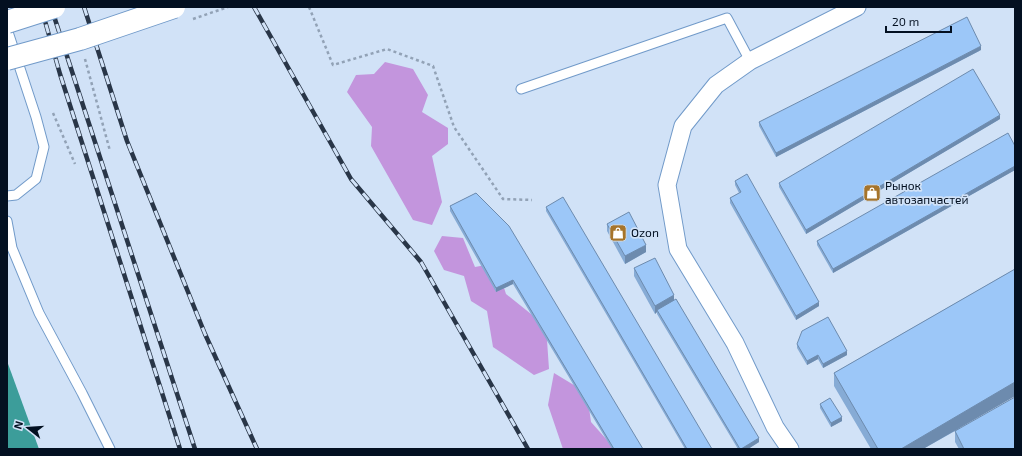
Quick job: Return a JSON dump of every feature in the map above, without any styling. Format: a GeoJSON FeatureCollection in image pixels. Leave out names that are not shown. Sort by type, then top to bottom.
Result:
{"type":"FeatureCollection","features":[{"type":"Feature","properties":{"kind":"main road"},"geometry":{"type":"LineString","coordinates":[[7,22],[54,7]]}},
{"type":"Feature","properties":{"kind":"main road"},"geometry":{"type":"LineString","coordinates":[[7,59],[80,39],[174,7]]}},
{"type":"Feature","properties":{"kind":"street"},"geometry":{"type":"LineString","coordinates":[[790,449],[775,427],[735,343],[678,249],[667,185],[682,126],[716,85],[750,62],[857,7]]}},
{"type":"Feature","properties":{"kind":"lane"},"geometry":{"type":"LineString","coordinates":[[521,89],[726,18],[750,62]]}},
{"type":"Feature","properties":{"kind":"lane"},"geometry":{"type":"LineString","coordinates":[[7,29],[36,117],[44,147],[36,179],[16,195],[7,196]]}},
{"type":"Feature","properties":{"kind":"lane"},"geometry":{"type":"LineString","coordinates":[[7,221],[12,248],[39,313],[110,449]]}},
{"type":"Feature","properties":{"kind":"path"},"geometry":{"type":"LineString","coordinates":[[309,7],[334,65],[387,49],[433,66],[454,127],[504,199],[532,200]]}},
{"type":"Feature","properties":{"kind":"path"},"geometry":{"type":"LineString","coordinates":[[80,39],[110,152]]}},
{"type":"Feature","properties":{"kind":"shaded area"},"geometry":{"type":"Polygon","coordinates":[[[385,62],[413,69],[428,95],[422,112],[448,128],[448,144],[432,156],[442,202],[432,225],[413,220],[371,146],[372,127],[347,92],[356,75],[374,74],[385,62]]]}},
{"type":"Feature","properties":{"kind":"shaded area"},"geometry":{"type":"Polygon","coordinates":[[[442,236],[463,238],[475,267],[496,263],[506,294],[546,326],[549,369],[534,375],[493,347],[487,311],[471,301],[464,276],[444,270],[434,251],[442,236]]]}},
{"type":"Feature","properties":{"kind":"shaded area"},"geometry":{"type":"Polygon","coordinates":[[[7,361],[39,449],[7,449],[7,361]]]}},
{"type":"Feature","properties":{"kind":"shaded area"},"geometry":{"type":"Polygon","coordinates":[[[554,373],[587,393],[591,422],[615,449],[563,449],[548,405],[554,373]]]}},
{"type":"Feature","properties":{"kind":"building"},"geometry":{"type":"Polygon","coordinates":[[[967,17],[981,46],[776,153],[759,122],[967,17]]]}},
{"type":"Feature","properties":{"kind":"building"},"geometry":{"type":"Polygon","coordinates":[[[973,69],[1000,115],[806,230],[779,183],[973,69]]]}},
{"type":"Feature","properties":{"kind":"building"},"geometry":{"type":"Polygon","coordinates":[[[1008,133],[1015,146],[1015,166],[833,269],[817,241],[1008,133]]]}},
{"type":"Feature","properties":{"kind":"building"},"geometry":{"type":"Polygon","coordinates":[[[747,174],[819,302],[796,316],[730,198],[741,192],[735,181],[747,174]]]}},
{"type":"Feature","properties":{"kind":"building"},"geometry":{"type":"Polygon","coordinates":[[[476,193],[509,226],[643,449],[614,449],[513,280],[496,288],[450,206],[476,193]]]}},
{"type":"Feature","properties":{"kind":"building"},"geometry":{"type":"Polygon","coordinates":[[[563,197],[712,449],[687,449],[546,207],[563,197]]]}},
{"type":"Feature","properties":{"kind":"building"},"geometry":{"type":"Polygon","coordinates":[[[629,212],[646,245],[625,256],[607,224],[629,212]]]}},
{"type":"Feature","properties":{"kind":"building"},"geometry":{"type":"Polygon","coordinates":[[[655,258],[674,295],[655,306],[634,268],[655,258]]]}},
{"type":"Feature","properties":{"kind":"building"},"geometry":{"type":"Polygon","coordinates":[[[1015,269],[1015,382],[901,449],[878,449],[834,373],[1015,269]]]}},
{"type":"Feature","properties":{"kind":"building"},"geometry":{"type":"Polygon","coordinates":[[[676,299],[759,438],[741,449],[657,310],[676,299]]]}},
{"type":"Feature","properties":{"kind":"building"},"geometry":{"type":"Polygon","coordinates":[[[828,317],[847,351],[823,364],[818,355],[807,361],[797,344],[802,331],[828,317]]]}},
{"type":"Feature","properties":{"kind":"building"},"geometry":{"type":"Polygon","coordinates":[[[1015,397],[1015,449],[964,449],[955,431],[1015,397]]]}},
{"type":"Feature","properties":{"kind":"building"},"geometry":{"type":"Polygon","coordinates":[[[830,398],[842,417],[831,423],[820,404],[830,398]]]}},
{"type":"Feature","properties":{"kind":"railway"},"geometry":{"type":"LineString","coordinates":[[41,7],[60,74],[180,449]]}},
{"type":"Feature","properties":{"kind":"railway"},"geometry":{"type":"LineString","coordinates":[[51,7],[195,449]]}},
{"type":"Feature","properties":{"kind":"railway"},"geometry":{"type":"LineString","coordinates":[[84,7],[127,141],[205,334],[257,449]]}},
{"type":"Feature","properties":{"kind":"railway"},"geometry":{"type":"LineString","coordinates":[[254,7],[351,179],[421,262],[528,449]]}},
{"type":"Feature","properties":{"kind":"place","name":"Рынок автозапчастей"},"geometry":{"type":"Point","coordinates":[872,193]}},
{"type":"Feature","properties":{"kind":"place","name":"Ozon"},"geometry":{"type":"Point","coordinates":[618,233]}}]}
